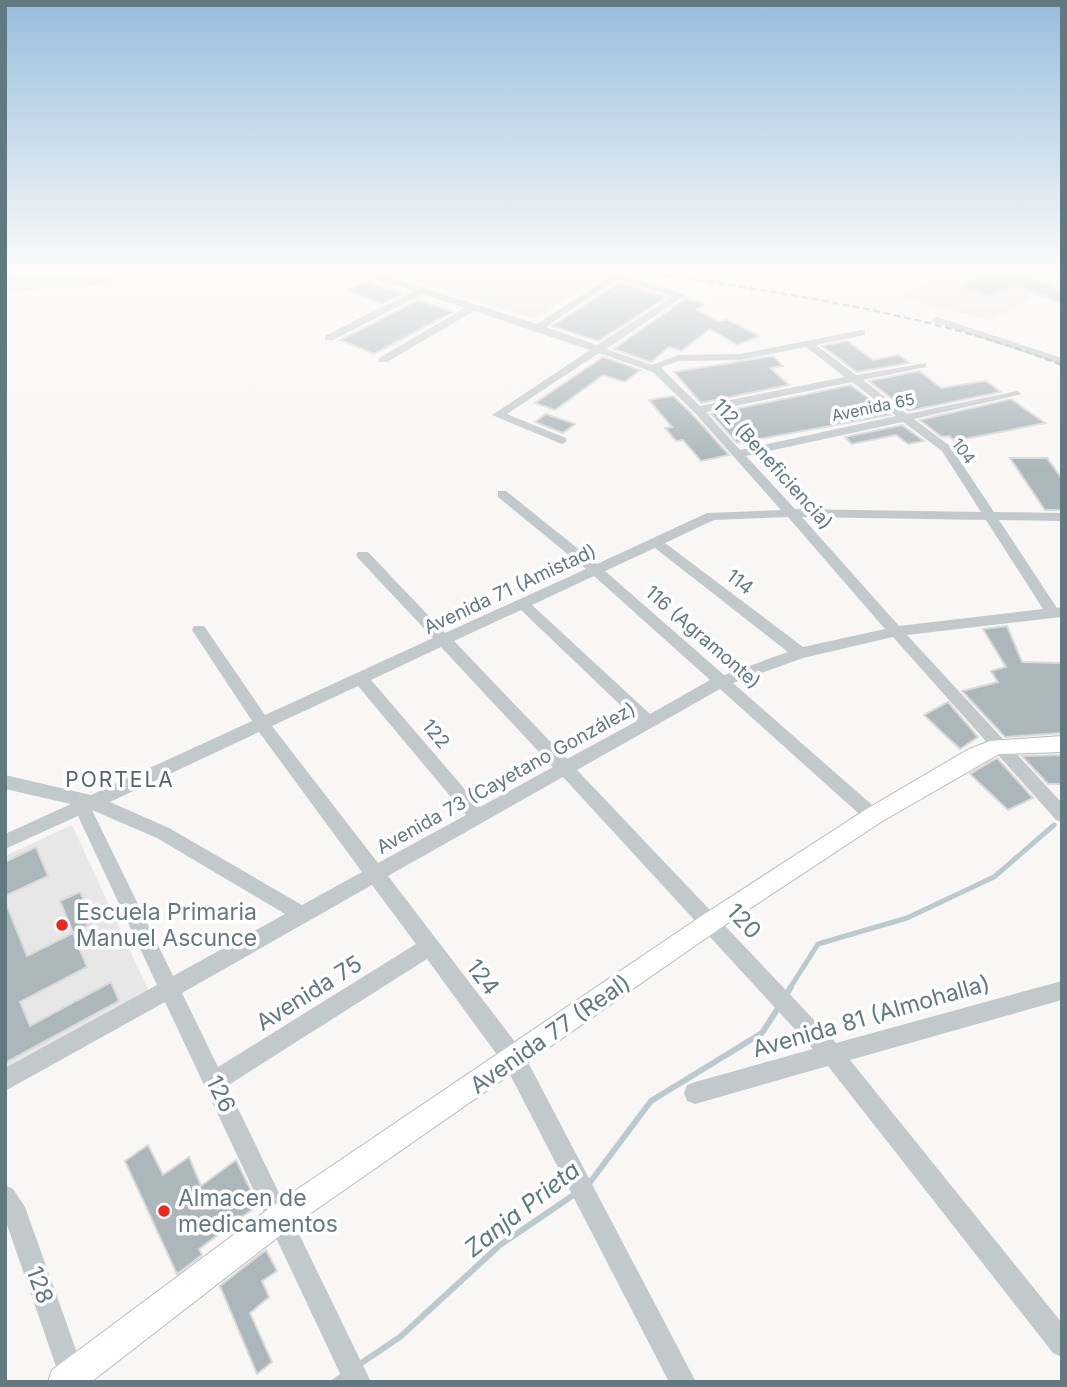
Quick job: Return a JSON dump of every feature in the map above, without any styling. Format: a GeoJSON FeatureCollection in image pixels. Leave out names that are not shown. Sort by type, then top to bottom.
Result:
{"type":"FeatureCollection","features":[{"type":"Feature","properties":{"kind":"main road","name":"Avenida 77 (Real)"},"geometry":{"type":"LineString","coordinates":[[68,1379],[281,1217],[711,922],[873,817],[976,755],[997,746],[1062,744]]}},
{"type":"Feature","properties":{"kind":"street"},"geometry":{"type":"LineString","coordinates":[[383,360],[421,338]]}},
{"type":"Feature","properties":{"kind":"street","name":"112 (Beneficiencia)"},"geometry":{"type":"LineString","coordinates":[[565,338],[657,370],[698,410],[899,631],[997,746],[1062,815]]}},
{"type":"Feature","properties":{"kind":"street"},"geometry":{"type":"LineString","coordinates":[[562,440],[498,415],[618,338]]}},
{"type":"Feature","properties":{"kind":"street"},"geometry":{"type":"LineString","coordinates":[[657,370],[657,365],[678,358],[740,357],[841,338]]}},
{"type":"Feature","properties":{"kind":"street"},"geometry":{"type":"LineString","coordinates":[[994,338],[1062,362]]}},
{"type":"Feature","properties":{"kind":"street","name":"104"},"geometry":{"type":"LineString","coordinates":[[810,345],[946,449],[989,517],[1057,612]]}},
{"type":"Feature","properties":{"kind":"street"},"geometry":{"type":"LineString","coordinates":[[698,410],[922,365]]}},
{"type":"Feature","properties":{"kind":"street","name":"Avenida 65"},"geometry":{"type":"LineString","coordinates":[[736,454],[902,416],[1017,394]]}},
{"type":"Feature","properties":{"kind":"street","name":"116 (Agramonte)"},"geometry":{"type":"LineString","coordinates":[[502,494],[596,571],[873,817]]}},
{"type":"Feature","properties":{"kind":"street","name":"Avenida 71 (Amistad)"},"geometry":{"type":"LineString","coordinates":[[5,842],[712,516],[791,513],[1062,517]]}},
{"type":"Feature","properties":{"kind":"street","name":"114"},"geometry":{"type":"LineString","coordinates":[[656,542],[800,653]]}},
{"type":"Feature","properties":{"kind":"street","name":"120"},"geometry":{"type":"LineString","coordinates":[[363,555],[446,640],[831,1053],[1062,1344]]}},
{"type":"Feature","properties":{"kind":"street"},"geometry":{"type":"LineString","coordinates":[[523,604],[650,723]]}},
{"type":"Feature","properties":{"kind":"street","name":"Avenida 73 (Cayetano González)"},"geometry":{"type":"LineString","coordinates":[[5,1080],[722,681],[800,653],[899,631],[1057,612]]}},
{"type":"Feature","properties":{"kind":"street","name":"124"},"geometry":{"type":"LineString","coordinates":[[199,630],[262,724],[377,873],[514,1059],[683,1382]]}},
{"type":"Feature","properties":{"kind":"street","name":"122"},"geometry":{"type":"LineString","coordinates":[[362,678],[478,817]]}},
{"type":"Feature","properties":{"kind":"street"},"geometry":{"type":"LineString","coordinates":[[5,782],[87,804],[163,833],[300,914]]}},
{"type":"Feature","properties":{"kind":"street","name":"126"},"geometry":{"type":"LineString","coordinates":[[87,804],[170,988],[358,1382]]}},
{"type":"Feature","properties":{"kind":"street","name":"Avenida 75"},"geometry":{"type":"LineString","coordinates":[[215,1081],[429,947]]}},
{"type":"Feature","properties":{"kind":"street","name":"Avenida 81 (Almohalla)"},"geometry":{"type":"LineString","coordinates":[[695,1093],[1062,990]]}},
{"type":"Feature","properties":{"kind":"street","name":"128"},"geometry":{"type":"LineString","coordinates":[[5,1197],[13,1208],[68,1379]]}},
{"type":"Feature","properties":{"kind":"shaded area","name":"Escuela Primaria Manuel Ascunce"},"geometry":{"type":"Polygon","coordinates":[[[72,825],[150,994],[5,1074],[5,856],[72,825]]]}},
{"type":"Feature","properties":{"kind":"building"},"geometry":{"type":"Polygon","coordinates":[[[344,338],[405,338],[374,354],[340,340],[344,338]]]}},
{"type":"Feature","properties":{"kind":"building"},"geometry":{"type":"Polygon","coordinates":[[[630,338],[698,338],[681,351],[669,347],[651,362],[614,349],[630,338]]]}},
{"type":"Feature","properties":{"kind":"building"},"geometry":{"type":"Polygon","coordinates":[[[725,338],[756,338],[737,345],[725,338]]]}},
{"type":"Feature","properties":{"kind":"building"},"geometry":{"type":"Polygon","coordinates":[[[847,341],[873,360],[899,355],[909,363],[857,372],[822,346],[847,341]]]}},
{"type":"Feature","properties":{"kind":"building"},"geometry":{"type":"Polygon","coordinates":[[[773,356],[783,366],[770,368],[789,385],[701,403],[674,372],[773,356]]]}},
{"type":"Feature","properties":{"kind":"building"},"geometry":{"type":"Polygon","coordinates":[[[603,357],[640,370],[625,382],[603,375],[555,410],[535,403],[603,357]]]}},
{"type":"Feature","properties":{"kind":"building"},"geometry":{"type":"Polygon","coordinates":[[[919,371],[941,388],[986,381],[1001,392],[908,411],[869,381],[919,371]]]}},
{"type":"Feature","properties":{"kind":"building"},"geometry":{"type":"Polygon","coordinates":[[[851,385],[890,415],[737,443],[711,414],[851,385]]]}},
{"type":"Feature","properties":{"kind":"building"},"geometry":{"type":"Polygon","coordinates":[[[673,396],[729,455],[701,461],[683,440],[676,441],[665,428],[672,427],[649,400],[673,396]]]}},
{"type":"Feature","properties":{"kind":"building"},"geometry":{"type":"Polygon","coordinates":[[[1011,399],[1045,423],[955,441],[949,436],[942,437],[920,420],[1011,399]]]}},
{"type":"Feature","properties":{"kind":"building"},"geometry":{"type":"Polygon","coordinates":[[[546,414],[575,424],[563,433],[535,422],[546,414]]]}},
{"type":"Feature","properties":{"kind":"building"},"geometry":{"type":"Polygon","coordinates":[[[902,425],[924,441],[908,444],[896,435],[852,444],[845,437],[902,425]]]}},
{"type":"Feature","properties":{"kind":"building"},"geometry":{"type":"Polygon","coordinates":[[[1010,458],[1047,458],[1062,479],[1062,510],[1045,510],[1010,458]]]}},
{"type":"Feature","properties":{"kind":"building"},"geometry":{"type":"Polygon","coordinates":[[[1007,626],[1022,662],[1062,663],[1062,733],[1005,737],[962,691],[998,682],[991,671],[1006,667],[983,629],[1007,626]]]}},
{"type":"Feature","properties":{"kind":"building"},"geometry":{"type":"Polygon","coordinates":[[[948,702],[978,737],[960,749],[924,715],[948,702]]]}},
{"type":"Feature","properties":{"kind":"building"},"geometry":{"type":"Polygon","coordinates":[[[1062,755],[1062,784],[1048,784],[1022,756],[1062,755]]]}},
{"type":"Feature","properties":{"kind":"building"},"geometry":{"type":"Polygon","coordinates":[[[997,758],[1033,798],[1008,810],[970,774],[997,758]]]}},
{"type":"Feature","properties":{"kind":"building"},"geometry":{"type":"Polygon","coordinates":[[[36,847],[48,876],[5,896],[5,862],[36,847]]]}},
{"type":"Feature","properties":{"kind":"building"},"geometry":{"type":"Polygon","coordinates":[[[80,892],[93,922],[73,933],[60,901],[80,892]]]}},
{"type":"Feature","properties":{"kind":"building"},"geometry":{"type":"Polygon","coordinates":[[[5,901],[27,956],[73,933],[87,967],[20,1002],[30,1026],[111,982],[119,1001],[5,1063],[5,901]]]}},
{"type":"Feature","properties":{"kind":"building"},"geometry":{"type":"Polygon","coordinates":[[[148,1145],[163,1175],[189,1157],[201,1186],[236,1160],[258,1205],[199,1249],[202,1255],[177,1274],[125,1161],[148,1145]]]}},
{"type":"Feature","properties":{"kind":"building"},"geometry":{"type":"Polygon","coordinates":[[[266,1250],[277,1271],[262,1281],[269,1297],[250,1313],[272,1362],[257,1374],[220,1286],[266,1250]]]}},
{"type":"Feature","properties":{"kind":"waterway","name":"Zanja Prieta"},"geometry":{"type":"LineString","coordinates":[[790,988],[818,944],[907,918],[994,877],[1054,825]]}},
{"type":"Feature","properties":{"kind":"waterway","name":"Zanja Prieta"},"geometry":{"type":"LineString","coordinates":[[786,995],[791,987]]}},
{"type":"Feature","properties":{"kind":"waterway","name":"Zanja Prieta"},"geometry":{"type":"LineString","coordinates":[[588,1185],[651,1101],[762,1033],[780,1005]]}},
{"type":"Feature","properties":{"kind":"waterway","name":"Zanja Prieta"},"geometry":{"type":"LineString","coordinates":[[357,1366],[400,1337],[500,1245],[575,1194]]}},
{"type":"Feature","properties":{"kind":"waterway","name":"Zanja Prieta"},"geometry":{"type":"LineString","coordinates":[[334,1382],[344,1375]]}},
{"type":"Feature","properties":{"kind":"railway"},"geometry":{"type":"LineString","coordinates":[[982,338],[1062,365]]}},
{"type":"Feature","properties":{"kind":"place","name":"Escuela Primaria Manuel Ascunce"},"geometry":{"type":"Point","coordinates":[62,925]}},
{"type":"Feature","properties":{"kind":"place","name":"Almacen de medicamentos"},"geometry":{"type":"Point","coordinates":[164,1211]}},
{"type":"Feature","properties":{"kind":"district","name":"PORTELA"},"geometry":{"type":"Point","coordinates":[120,779]}}]}
